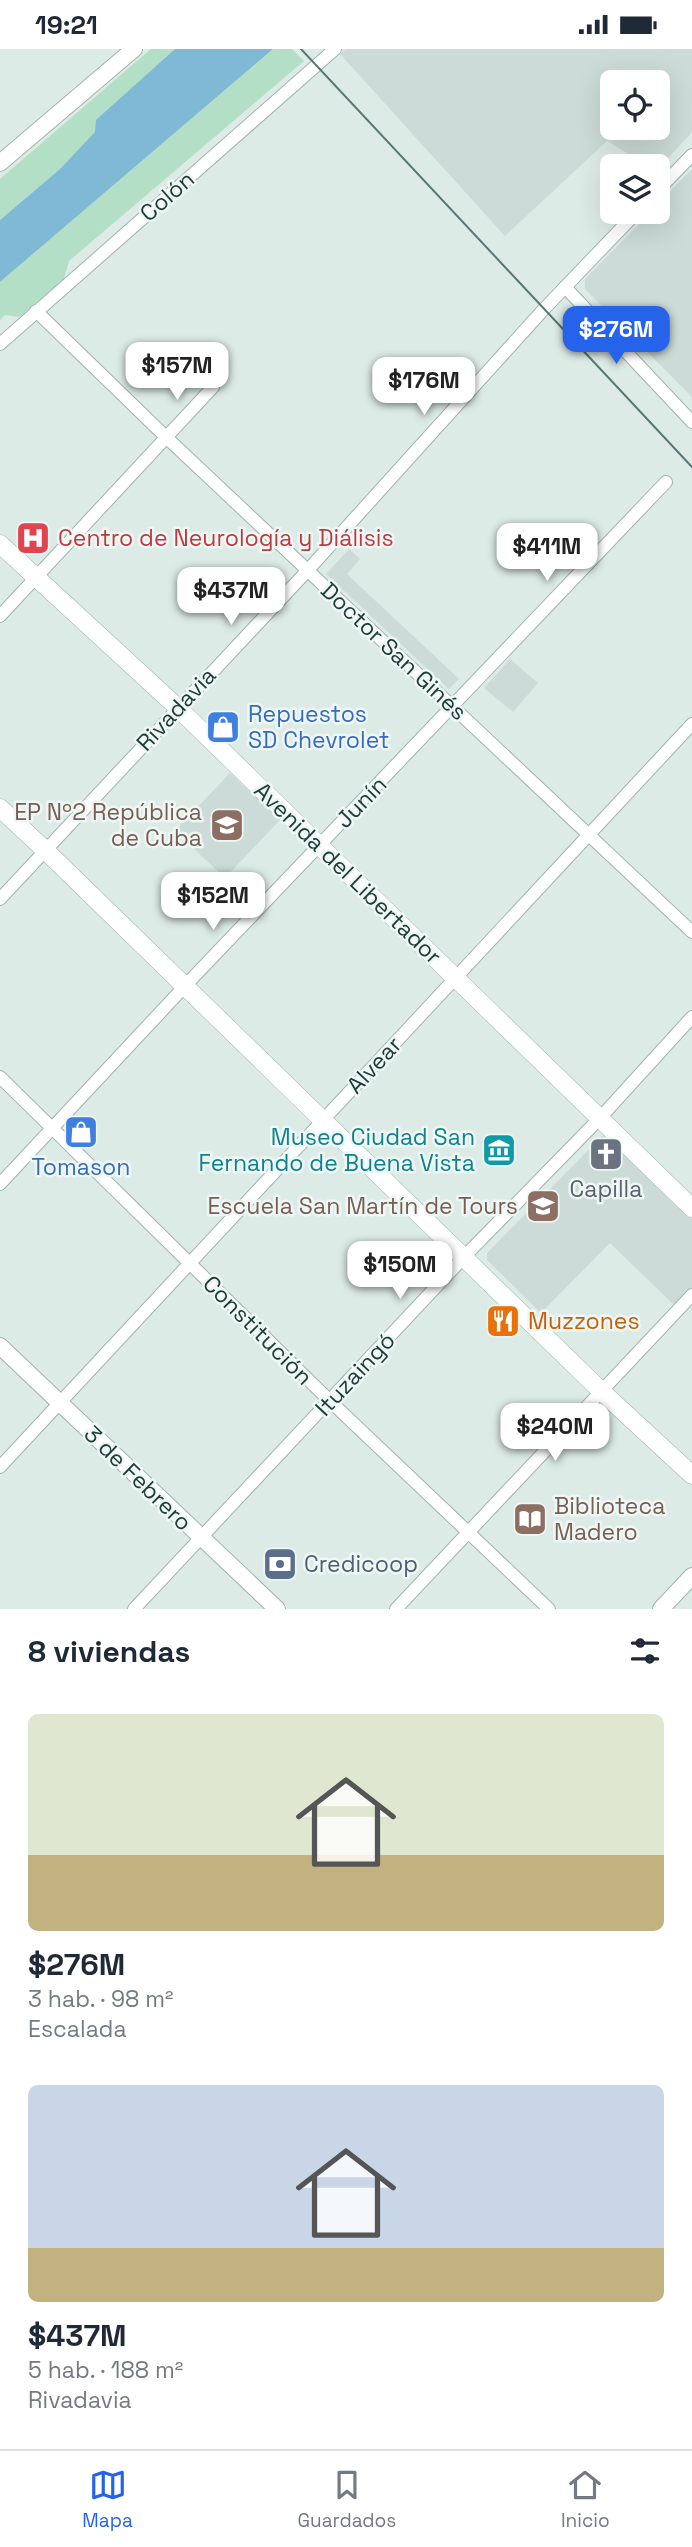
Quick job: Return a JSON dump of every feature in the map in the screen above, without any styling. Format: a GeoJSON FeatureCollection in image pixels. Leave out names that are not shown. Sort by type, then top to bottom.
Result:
{"type":"FeatureCollection","features":[{"type":"Feature","properties":{"kind":"main road","name":"Avenida del Libertador"},"geometry":{"type":"LineString","coordinates":[[0,544],[177,707],[692,1208]]}},
{"type":"Feature","properties":{"kind":"main road"},"geometry":{"type":"LineString","coordinates":[[0,808],[46,849],[463,1258],[692,1475]]}},
{"type":"Feature","properties":{"kind":"street"},"geometry":{"type":"LineString","coordinates":[[0,163],[134,49]]}},
{"type":"Feature","properties":{"kind":"street","name":"Colón"},"geometry":{"type":"LineString","coordinates":[[0,344],[335,49]]}},
{"type":"Feature","properties":{"kind":"street"},"geometry":{"type":"LineString","coordinates":[[670,178],[692,155]]}},
{"type":"Feature","properties":{"kind":"street","name":"Rivadavia"},"geometry":{"type":"LineString","coordinates":[[0,899],[308,570],[625,224]]}},
{"type":"Feature","properties":{"kind":"street"},"geometry":{"type":"LineString","coordinates":[[565,287],[692,422]]}},
{"type":"Feature","properties":{"kind":"street","name":"Doctor San Ginés"},"geometry":{"type":"LineString","coordinates":[[36,311],[167,439],[692,932]]}},
{"type":"Feature","properties":{"kind":"street"},"geometry":{"type":"LineString","coordinates":[[0,616],[213,387]]}},
{"type":"Feature","properties":{"kind":"street","name":"Junín"},"geometry":{"type":"LineString","coordinates":[[0,1184],[50,1128],[666,482]]}},
{"type":"Feature","properties":{"kind":"street","name":"Alvear"},"geometry":{"type":"LineString","coordinates":[[0,1467],[692,724]]}},
{"type":"Feature","properties":{"kind":"street","name":"Ituzaingó"},"geometry":{"type":"LineString","coordinates":[[134,1609],[463,1258],[600,1118],[692,1017]]}},
{"type":"Feature","properties":{"kind":"street","name":"Constitución"},"geometry":{"type":"LineString","coordinates":[[0,1077],[330,1401],[549,1609]]}},
{"type":"Feature","properties":{"kind":"street"},"geometry":{"type":"LineString","coordinates":[[396,1609],[692,1295]]}},
{"type":"Feature","properties":{"kind":"street","name":"3 de Febrero"},"geometry":{"type":"LineString","coordinates":[[0,1346],[277,1609]]}},
{"type":"Feature","properties":{"kind":"street"},"geometry":{"type":"LineString","coordinates":[[661,1609],[692,1576]]}},
{"type":"Feature","properties":{"kind":"shaded area"},"geometry":{"type":"Polygon","coordinates":[[[346,49],[692,49],[692,132],[670,156],[628,154],[607,141],[505,236],[340,54],[346,49]]]}},
{"type":"Feature","properties":{"kind":"shaded area"},"geometry":{"type":"Polygon","coordinates":[[[692,169],[692,397],[585,289],[585,279],[639,224],[670,224],[670,192],[692,169]]]}},
{"type":"Feature","properties":{"kind":"shaded area"},"geometry":{"type":"Polygon","coordinates":[[[349,549],[360,559],[347,574],[459,679],[449,689],[326,574],[349,549]]]}},
{"type":"Feature","properties":{"kind":"shaded area"},"geometry":{"type":"Polygon","coordinates":[[[510,659],[538,683],[513,712],[484,688],[510,659]]]}},
{"type":"Feature","properties":{"kind":"shaded area","name":"EP Nº2 República de Cuba"},"geometry":{"type":"Polygon","coordinates":[[[230,773],[280,820],[225,878],[175,831],[230,773]]]}},
{"type":"Feature","properties":{"kind":"shaded area"},"geometry":{"type":"Polygon","coordinates":[[[605,1133],[692,1219],[692,1288],[675,1306],[610,1243],[541,1313],[487,1260],[487,1253],[605,1133]]]}},
{"type":"Feature","properties":{"kind":"green space"},"geometry":{"type":"Polygon","coordinates":[[[151,49],[175,49],[97,120],[96,132],[60,169],[0,220],[0,179],[151,49]]]}},
{"type":"Feature","properties":{"kind":"green space"},"geometry":{"type":"Polygon","coordinates":[[[273,49],[292,49],[304,61],[69,261],[64,279],[20,317],[5,315],[0,320],[0,282],[273,49]]]}},
{"type":"Feature","properties":{"kind":"water"},"geometry":{"type":"Polygon","coordinates":[[[175,49],[273,49],[0,282],[0,220],[60,169],[95,132],[96,120],[175,49]]]}},
{"type":"Feature","properties":{"kind":"tram line"},"geometry":{"type":"LineString","coordinates":[[301,49],[692,467]]}},
{"type":"Feature","properties":{"kind":"place","name":"Centro de Neurología y Diálisis"},"geometry":{"type":"Point","coordinates":[33,538]}},
{"type":"Feature","properties":{"kind":"place","name":"Repuestos SD Chevrolet"},"geometry":{"type":"Point","coordinates":[223,727]}},
{"type":"Feature","properties":{"kind":"place","name":"EP Nº2 República de Cuba"},"geometry":{"type":"Point","coordinates":[227,825]}},
{"type":"Feature","properties":{"kind":"place","name":"Tomason"},"geometry":{"type":"Point","coordinates":[81,1132]}},
{"type":"Feature","properties":{"kind":"place","name":"Museo Ciudad San Fernando de Buena Vista"},"geometry":{"type":"Point","coordinates":[499,1150]}},
{"type":"Feature","properties":{"kind":"place","name":"Capilla"},"geometry":{"type":"Point","coordinates":[606,1154]}},
{"type":"Feature","properties":{"kind":"place","name":"Escuela San Martín de Tours"},"geometry":{"type":"Point","coordinates":[543,1206]}},
{"type":"Feature","properties":{"kind":"place","name":"Muzzones"},"geometry":{"type":"Point","coordinates":[503,1321]}},
{"type":"Feature","properties":{"kind":"place","name":"Biblioteca Madero"},"geometry":{"type":"Point","coordinates":[530,1519]}},
{"type":"Feature","properties":{"kind":"place","name":"Credicoop"},"geometry":{"type":"Point","coordinates":[280,1564]}}]}
